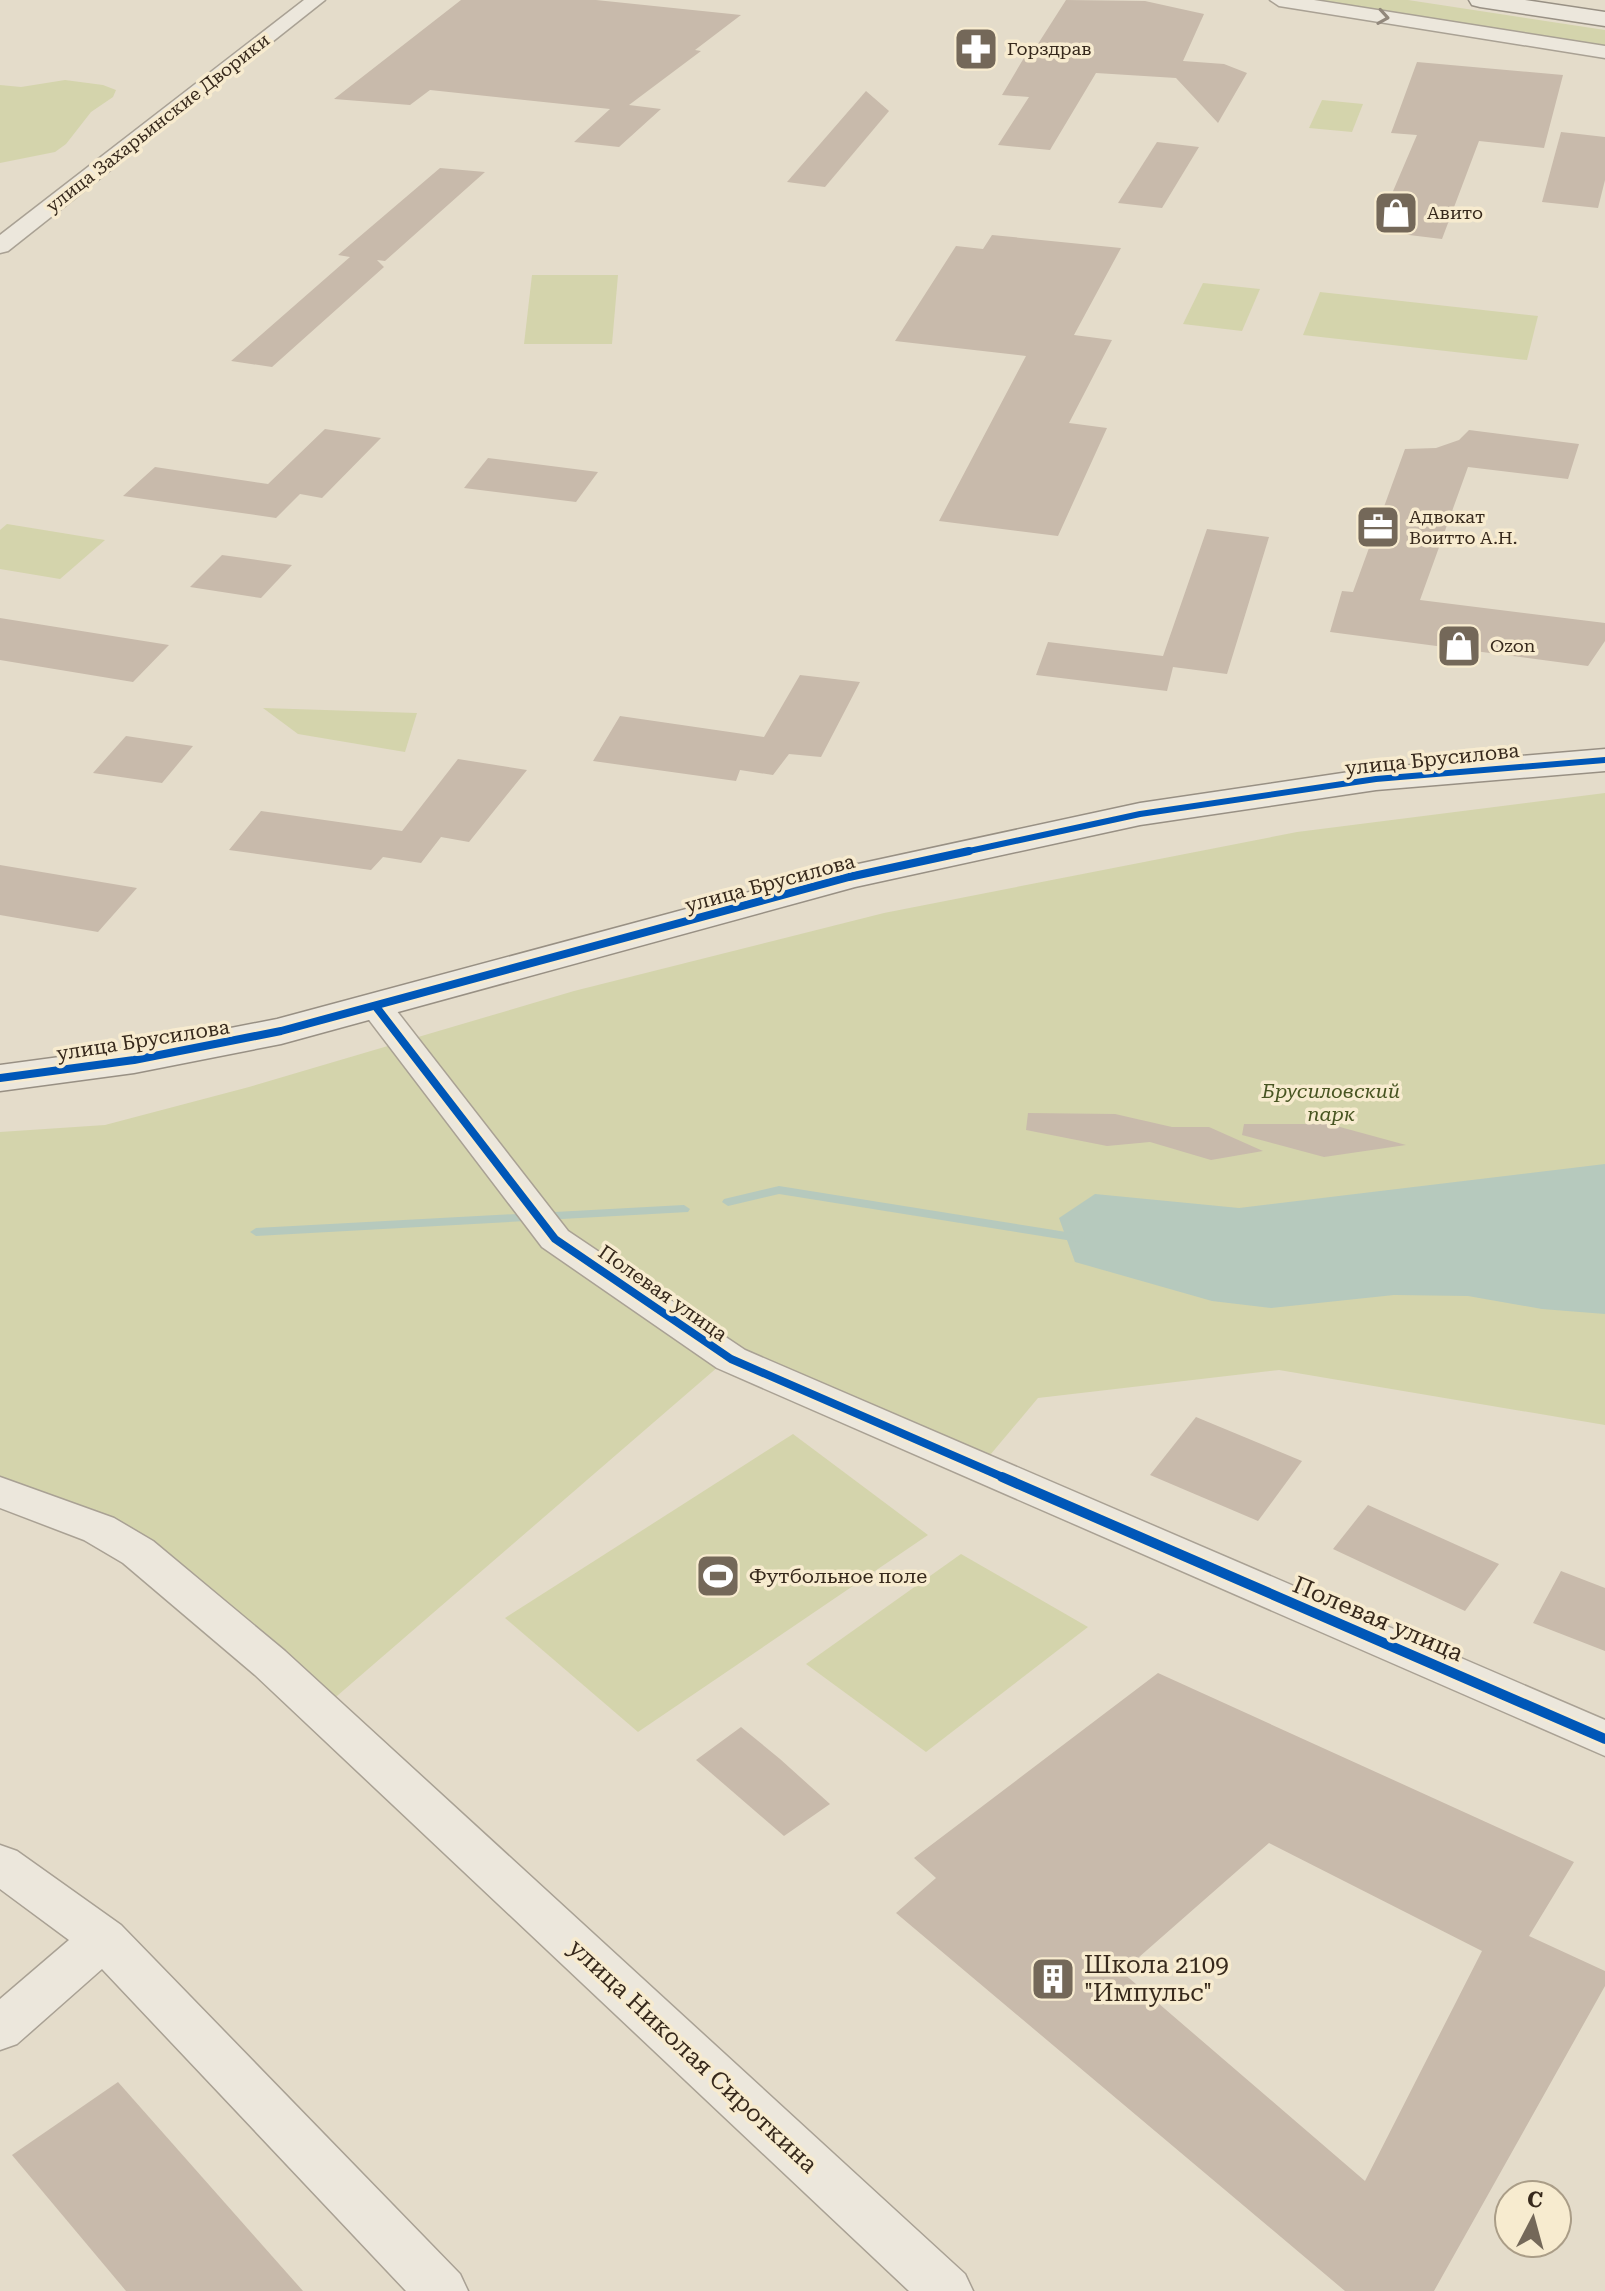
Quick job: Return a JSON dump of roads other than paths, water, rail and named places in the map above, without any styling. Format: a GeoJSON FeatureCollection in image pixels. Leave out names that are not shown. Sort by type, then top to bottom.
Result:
{"type":"FeatureCollection","features":[{"type":"Feature","properties":{"kind":"street","name":"улица Захарьинские Дворики"},"geometry":{"type":"LineString","coordinates":[[0,246],[316,0]]}},
{"type":"Feature","properties":{"kind":"street"},"geometry":{"type":"LineString","coordinates":[[1279,0],[1605,52]]}},
{"type":"Feature","properties":{"kind":"street"},"geometry":{"type":"LineString","coordinates":[[1480,0],[1605,19]]}},
{"type":"Feature","properties":{"kind":"street","name":"улица Брусилова"},"geometry":{"type":"LineString","coordinates":[[0,1078],[217,1045],[377,1008],[849,877],[1140,814],[1376,779],[1605,760]]}},
{"type":"Feature","properties":{"kind":"street","name":"Полевая улица"},"geometry":{"type":"LineString","coordinates":[[377,1008],[555,1239],[731,1359],[1605,1739]]}},
{"type":"Feature","properties":{"kind":"street","name":"улица Николая Сироткина"},"geometry":{"type":"LineString","coordinates":[[0,1492],[99,1529],[138,1552],[270,1663],[946,2291]]}},
{"type":"Feature","properties":{"kind":"street"},"geometry":{"type":"LineString","coordinates":[[0,1864],[104,1939],[441,2291]]}},
{"type":"Feature","properties":{"kind":"street"},"geometry":{"type":"LineString","coordinates":[[0,2029],[104,1939]]}},
{"type":"Feature","properties":{"kind":"waterway"},"geometry":{"type":"LineString","coordinates":[[728,1202],[779,1190],[1079,1238]]}},
{"type":"Feature","properties":{"kind":"waterway"},"geometry":{"type":"LineString","coordinates":[[256,1232],[684,1209]]}},
{"type":"Feature","properties":{"kind":"place","name":"Горздрав"},"geometry":{"type":"Point","coordinates":[976,49]}},
{"type":"Feature","properties":{"kind":"place","name":"Авито"},"geometry":{"type":"Point","coordinates":[1396,213]}},
{"type":"Feature","properties":{"kind":"place","name":"Адвокат Воитто А.Н."},"geometry":{"type":"Point","coordinates":[1378,527]}},
{"type":"Feature","properties":{"kind":"place","name":"Ozon"},"geometry":{"type":"Point","coordinates":[1459,646]}},
{"type":"Feature","properties":{"kind":"place","name":"Футбольное поле"},"geometry":{"type":"Point","coordinates":[718,1576]}},
{"type":"Feature","properties":{"kind":"place","name":"Школа 2109 \"Импульс\""},"geometry":{"type":"Point","coordinates":[1053,1979]}},
{"type":"Feature","properties":{"kind":"park label","name":"Брусиловский парк"},"geometry":{"type":"Point","coordinates":[1331,1102]}}]}
